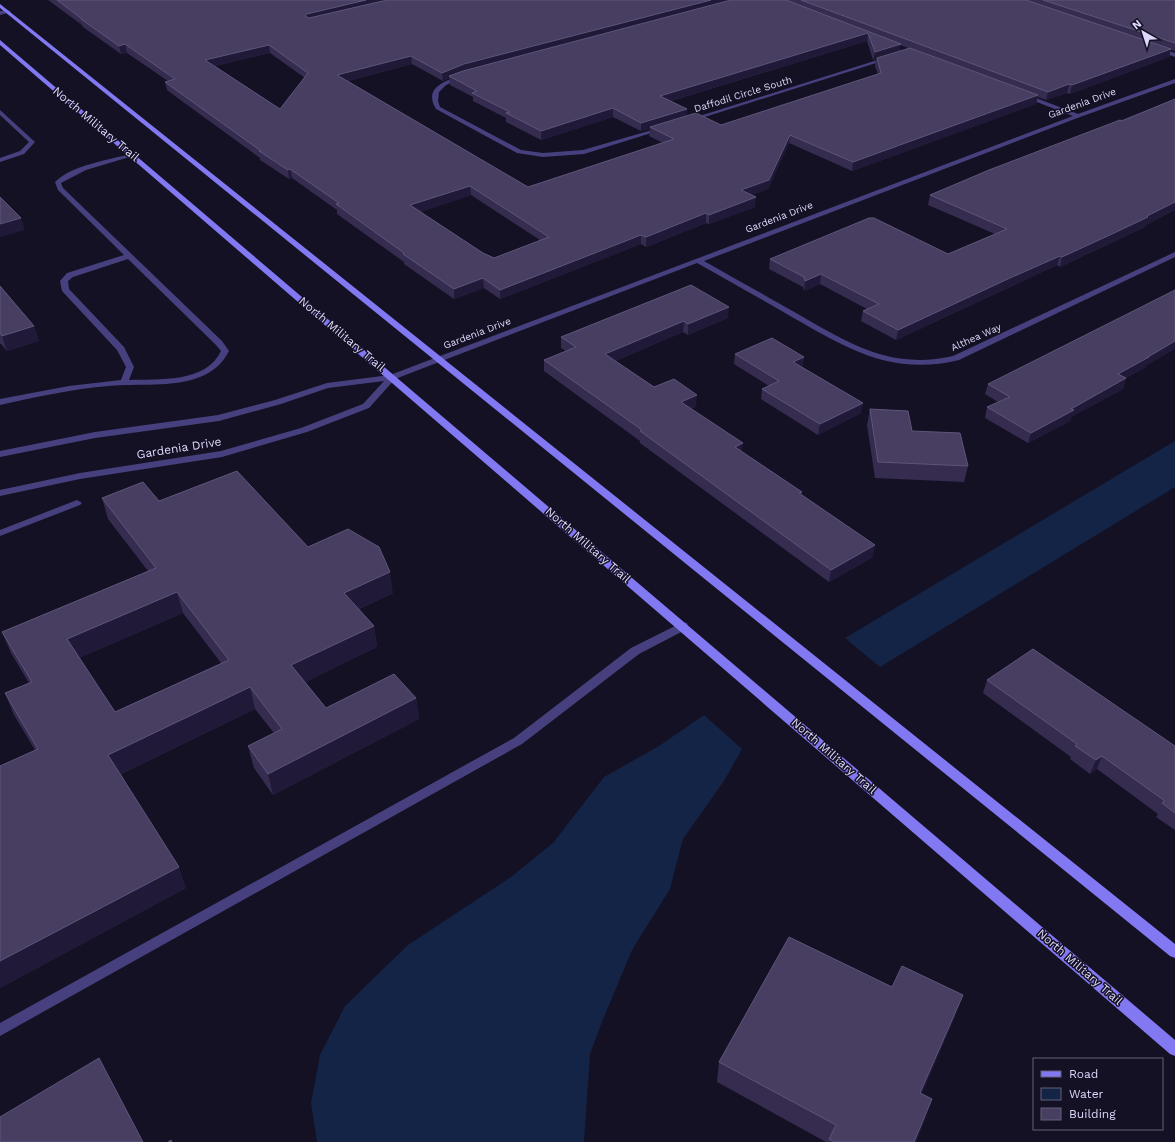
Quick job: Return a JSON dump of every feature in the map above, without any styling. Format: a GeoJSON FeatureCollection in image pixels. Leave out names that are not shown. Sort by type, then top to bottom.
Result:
{"type":"FeatureCollection","features":[{"type":"Feature","properties":{"kind":"main road"},"geometry":{"type":"LineString","coordinates":[[0,6],[1175,952]]}},
{"type":"Feature","properties":{"kind":"main road","name":"North Military Trail"},"geometry":{"type":"LineString","coordinates":[[0,42],[1175,1049]]}},
{"type":"Feature","properties":{"kind":"street"},"geometry":{"type":"LineString","coordinates":[[0,14],[8,12]]}},
{"type":"Feature","properties":{"kind":"street"},"geometry":{"type":"LineString","coordinates":[[1152,47],[1175,55]]}},
{"type":"Feature","properties":{"kind":"street","name":"Daffodil Circle South"},"geometry":{"type":"LineString","coordinates":[[685,122],[894,56]]}},
{"type":"Feature","properties":{"kind":"street"},"geometry":{"type":"LineString","coordinates":[[467,74],[449,81],[439,88],[434,96],[434,102],[438,108],[519,152],[556,155],[584,152],[670,126]]}},
{"type":"Feature","properties":{"kind":"street","name":"Gardenia Drive"},"geometry":{"type":"LineString","coordinates":[[0,454],[95,435],[219,418],[278,402],[326,386],[392,377],[697,260],[1175,80]]}},
{"type":"Feature","properties":{"kind":"street"},"geometry":{"type":"LineString","coordinates":[[1019,93],[1078,116]]}},
{"type":"Feature","properties":{"kind":"street"},"geometry":{"type":"LineString","coordinates":[[0,112],[32,142],[27,150],[11,158],[0,160]]}},
{"type":"Feature","properties":{"kind":"street"},"geometry":{"type":"LineString","coordinates":[[0,402],[60,390],[124,383],[162,381],[198,375],[222,358],[224,351],[220,343],[60,189],[58,182],[72,173],[133,155]]}},
{"type":"Feature","properties":{"kind":"street","name":"Althea Way"},"geometry":{"type":"LineString","coordinates":[[697,260],[844,343],[871,355],[896,361],[934,363],[956,358],[1175,254]]}},
{"type":"Feature","properties":{"kind":"street"},"geometry":{"type":"LineString","coordinates":[[124,383],[130,367],[121,349],[65,289],[64,281],[70,275],[129,256]]}},
{"type":"Feature","properties":{"kind":"street","name":"Gardenia Drive"},"geometry":{"type":"LineString","coordinates":[[0,493],[80,476],[222,454],[304,430],[366,406],[392,377]]}},
{"type":"Feature","properties":{"kind":"street"},"geometry":{"type":"LineString","coordinates":[[0,533],[77,503]]}},
{"type":"Feature","properties":{"kind":"street"},"geometry":{"type":"LineString","coordinates":[[0,1030],[518,741],[635,651],[683,626]]}},
{"type":"Feature","properties":{"kind":"water"},"geometry":{"type":"Polygon","coordinates":[[[1175,441],[1175,487],[880,667],[845,638],[1175,441]]]}},
{"type":"Feature","properties":{"kind":"water"},"geometry":{"type":"Polygon","coordinates":[[[704,715],[742,749],[724,781],[683,839],[670,889],[632,950],[602,1022],[590,1054],[584,1142],[317,1142],[311,1103],[320,1055],[345,1006],[408,945],[511,877],[553,843],[604,777],[659,746],[704,715]]]}},
{"type":"Feature","properties":{"kind":"building"},"geometry":{"type":"Polygon","coordinates":[[[57,0],[366,0],[307,14],[305,16],[309,18],[387,0],[711,0],[464,64],[442,73],[411,56],[337,75],[528,187],[674,139],[650,127],[696,113],[721,125],[881,73],[877,58],[910,48],[1038,95],[853,162],[790,135],[769,180],[741,190],[756,197],[709,215],[706,213],[646,237],[641,235],[500,290],[483,278],[454,289],[403,254],[404,253],[336,204],[339,203],[290,169],[288,170],[259,151],[261,151],[165,82],[175,79],[125,44],[119,46],[57,0]],[[269,45],[205,60],[280,109],[308,73],[269,45]],[[470,186],[410,205],[483,253],[494,258],[549,237],[470,186]]]}},
{"type":"Feature","properties":{"kind":"building"},"geometry":{"type":"Polygon","coordinates":[[[731,0],[786,0],[901,44],[875,52],[868,33],[660,96],[687,109],[641,123],[613,108],[541,131],[506,113],[510,112],[472,93],[477,91],[449,76],[463,71],[731,0]]]}},
{"type":"Feature","properties":{"kind":"building"},"geometry":{"type":"Polygon","coordinates":[[[801,0],[1026,0],[1171,49],[1072,85],[1069,84],[1048,92],[801,0]]]}},
{"type":"Feature","properties":{"kind":"building"},"geometry":{"type":"Polygon","coordinates":[[[1043,0],[1175,0],[1175,43],[1043,0]]]}},
{"type":"Feature","properties":{"kind":"building"},"geometry":{"type":"Polygon","coordinates":[[[1175,99],[1175,202],[1112,234],[1062,257],[1060,256],[1010,278],[898,330],[863,311],[879,304],[821,274],[805,281],[804,277],[770,259],[869,218],[874,218],[948,254],[1007,229],[930,195],[989,170],[1120,120],[1122,121],[1175,99]]]}},
{"type":"Feature","properties":{"kind":"building"},"geometry":{"type":"Polygon","coordinates":[[[0,197],[21,218],[0,224],[0,197]]]}},
{"type":"Feature","properties":{"kind":"building"},"geometry":{"type":"Polygon","coordinates":[[[691,285],[729,307],[688,324],[684,321],[605,354],[654,387],[674,379],[697,395],[681,402],[743,443],[735,447],[802,492],[799,493],[875,545],[831,570],[640,431],[642,430],[544,360],[576,347],[561,337],[691,285]]]}},
{"type":"Feature","properties":{"kind":"building"},"geometry":{"type":"Polygon","coordinates":[[[0,286],[34,326],[2,336],[0,333],[0,286]]]}},
{"type":"Feature","properties":{"kind":"building"},"geometry":{"type":"Polygon","coordinates":[[[1175,290],[1175,341],[1118,374],[1126,378],[1071,409],[1074,410],[1031,433],[987,407],[1010,397],[988,384],[1175,290]]]}},
{"type":"Feature","properties":{"kind":"building"},"geometry":{"type":"Polygon","coordinates":[[[772,338],[804,357],[793,362],[863,403],[820,424],[762,389],[779,381],[735,354],[772,338]]]}},
{"type":"Feature","properties":{"kind":"building"},"geometry":{"type":"Polygon","coordinates":[[[870,409],[908,411],[912,431],[960,433],[968,466],[878,462],[870,409]]]}},
{"type":"Feature","properties":{"kind":"building"},"geometry":{"type":"Polygon","coordinates":[[[237,471],[308,547],[348,529],[379,547],[390,572],[344,593],[374,626],[291,665],[326,708],[394,674],[416,698],[268,774],[248,746],[282,729],[250,687],[108,755],[179,867],[0,961],[0,766],[38,749],[5,693],[32,682],[2,632],[156,568],[102,498],[143,482],[159,501],[237,471]],[[177,592],[67,639],[115,712],[229,660],[177,592]]]}},
{"type":"Feature","properties":{"kind":"building"},"geometry":{"type":"Polygon","coordinates":[[[1033,649],[1175,746],[1175,813],[1162,803],[1165,801],[1102,756],[1096,760],[1075,746],[1077,744],[987,680],[1033,649]]]}},
{"type":"Feature","properties":{"kind":"building"},"geometry":{"type":"Polygon","coordinates":[[[789,937],[892,987],[902,966],[963,995],[920,1093],[932,1099],[914,1142],[834,1142],[829,1139],[836,1125],[719,1062],[789,937]]]}},
{"type":"Feature","properties":{"kind":"building"},"geometry":{"type":"Polygon","coordinates":[[[99,1058],[143,1142],[0,1142],[0,1117],[99,1058]]]}}]}
